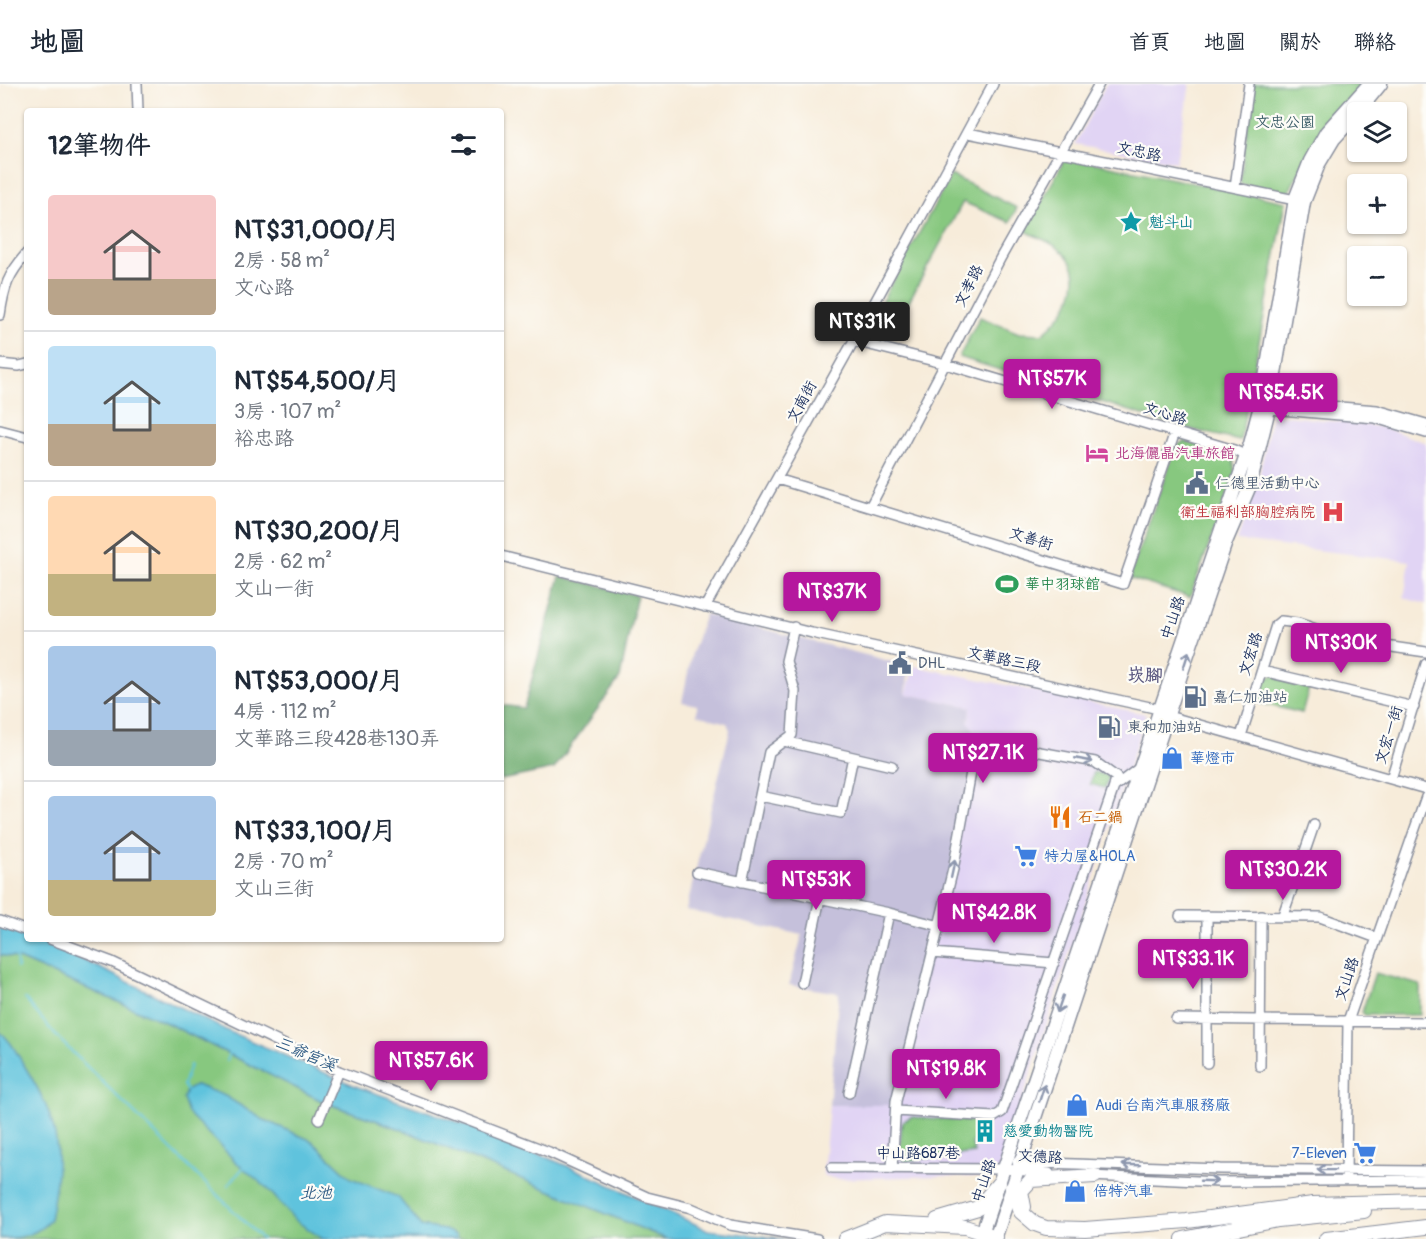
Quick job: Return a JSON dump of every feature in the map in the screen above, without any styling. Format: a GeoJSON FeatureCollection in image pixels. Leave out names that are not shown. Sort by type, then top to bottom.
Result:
{"type":"FeatureCollection","features":[{"type":"Feature","properties":{"kind":"highway"},"geometry":{"type":"LineString","coordinates":[[1058,1227],[1039,1221],[1028,1212],[1022,1200],[1022,1188],[1034,1179],[1095,1176]]}},
{"type":"Feature","properties":{"kind":"highway"},"geometry":{"type":"LineString","coordinates":[[848,1237],[885,1223],[942,1219],[968,1213],[981,1206],[1006,1186],[1026,1218],[1043,1227],[1085,1229],[1144,1226],[1313,1204],[1426,1203]]}},
{"type":"Feature","properties":{"kind":"highway"},"geometry":{"type":"LineString","coordinates":[[1183,1239],[1230,1228],[1301,1216],[1426,1203]]}},
{"type":"Feature","properties":{"kind":"highway"},"geometry":{"type":"LineString","coordinates":[[885,1223],[965,1227],[981,1235],[996,1238]]}},
{"type":"Feature","properties":{"kind":"highway"},"geometry":{"type":"LineString","coordinates":[[1326,1239],[1426,1227]]}},
{"type":"Feature","properties":{"kind":"main road","name":"中山路"},"geometry":{"type":"LineString","coordinates":[[981,1235],[1019,1166],[1163,712],[1226,542],[1252,458],[1267,404],[1299,201],[1310,161],[1326,132],[1370,84]]}},
{"type":"Feature","properties":{"kind":"main road","name":"中山路"},"geometry":{"type":"LineString","coordinates":[[1367,102],[1381,84]]}},
{"type":"Feature","properties":{"kind":"main road","name":"中山路"},"geometry":{"type":"LineString","coordinates":[[1299,201],[1334,139],[1347,125]]}},
{"type":"Feature","properties":{"kind":"main road","name":"中山路"},"geometry":{"type":"LineString","coordinates":[[996,1238],[1006,1186],[1004,1169],[1139,768],[1163,712]]}},
{"type":"Feature","properties":{"kind":"street"},"geometry":{"type":"LineString","coordinates":[[137,84],[138,108]]}},
{"type":"Feature","properties":{"kind":"street","name":"文南街"},"geometry":{"type":"LineString","coordinates":[[705,607],[854,341],[993,84]]}},
{"type":"Feature","properties":{"kind":"street","name":"文孝路"},"geometry":{"type":"LineString","coordinates":[[871,505],[1001,257],[1099,84]]}},
{"type":"Feature","properties":{"kind":"street"},"geometry":{"type":"LineString","coordinates":[[1235,187],[1249,84]]}},
{"type":"Feature","properties":{"kind":"street","name":"文忠路"},"geometry":{"type":"LineString","coordinates":[[968,133],[1299,201]]}},
{"type":"Feature","properties":{"kind":"street"},"geometry":{"type":"LineString","coordinates":[[0,315],[3,289],[10,274],[24,256]]}},
{"type":"Feature","properties":{"kind":"street","name":"文心路"},"geometry":{"type":"LineString","coordinates":[[854,341],[946,364],[1175,432],[1252,458]]}},
{"type":"Feature","properties":{"kind":"street"},"geometry":{"type":"LineString","coordinates":[[0,364],[24,364]]}},
{"type":"Feature","properties":{"kind":"street"},"geometry":{"type":"LineString","coordinates":[[1267,404],[1375,418],[1426,433]]}},
{"type":"Feature","properties":{"kind":"street"},"geometry":{"type":"LineString","coordinates":[[1314,409],[1377,410],[1426,424]]}},
{"type":"Feature","properties":{"kind":"street"},"geometry":{"type":"LineString","coordinates":[[0,430],[24,436]]}},
{"type":"Feature","properties":{"kind":"street","name":"文善街"},"geometry":{"type":"LineString","coordinates":[[777,478],[1123,584],[1175,432]]}},
{"type":"Feature","properties":{"kind":"street","name":"文華路三段"},"geometry":{"type":"LineString","coordinates":[[504,557],[705,607],[1163,712],[1426,789]]}},
{"type":"Feature","properties":{"kind":"street","name":"文宏路"},"geometry":{"type":"LineString","coordinates":[[1241,736],[1276,625],[1281,621],[1298,623],[1351,641],[1426,652]]}},
{"type":"Feature","properties":{"kind":"street"},"geometry":{"type":"LineString","coordinates":[[742,882],[769,752],[792,735],[795,691],[786,661],[794,627]]}},
{"type":"Feature","properties":{"kind":"street","name":"文宏一街"},"geometry":{"type":"LineString","coordinates":[[1391,779],[1426,664]]}},
{"type":"Feature","properties":{"kind":"street"},"geometry":{"type":"LineString","coordinates":[[1262,671],[1414,707]]}},
{"type":"Feature","properties":{"kind":"street"},"geometry":{"type":"LineString","coordinates":[[784,741],[892,766]]}},
{"type":"Feature","properties":{"kind":"street"},"geometry":{"type":"LineString","coordinates":[[892,1169],[896,1111],[907,1052],[940,926],[976,745],[985,742],[1095,762],[1116,777],[1114,787],[1002,1112],[993,1117],[896,1111]]}},
{"type":"Feature","properties":{"kind":"street"},"geometry":{"type":"LineString","coordinates":[[760,796],[841,813],[853,757]]}},
{"type":"Feature","properties":{"kind":"street"},"geometry":{"type":"LineString","coordinates":[[1114,787],[1139,768]]}},
{"type":"Feature","properties":{"kind":"street","name":"文山路"},"geometry":{"type":"LineString","coordinates":[[1346,1175],[1348,1021],[1426,797]]}},
{"type":"Feature","properties":{"kind":"street"},"geometry":{"type":"LineString","coordinates":[[1283,915],[1314,825]]}},
{"type":"Feature","properties":{"kind":"street"},"geometry":{"type":"LineString","coordinates":[[697,872],[940,926]]}},
{"type":"Feature","properties":{"kind":"street"},"geometry":{"type":"LineString","coordinates":[[802,983],[820,898]]}},
{"type":"Feature","properties":{"kind":"street"},"geometry":{"type":"LineString","coordinates":[[849,1093],[889,913]]}},
{"type":"Feature","properties":{"kind":"street"},"geometry":{"type":"LineString","coordinates":[[1180,916],[1320,917],[1377,938]]}},
{"type":"Feature","properties":{"kind":"street"},"geometry":{"type":"LineString","coordinates":[[1207,916],[1207,1063]]}},
{"type":"Feature","properties":{"kind":"street"},"geometry":{"type":"LineString","coordinates":[[1260,1065],[1261,916]]}},
{"type":"Feature","properties":{"kind":"street"},"geometry":{"type":"LineString","coordinates":[[0,921],[24,930]]}},
{"type":"Feature","properties":{"kind":"street"},"geometry":{"type":"LineString","coordinates":[[58,942],[112,962],[338,1073],[549,1152],[647,1197],[691,1208],[730,1225],[817,1239]]}},
{"type":"Feature","properties":{"kind":"street"},"geometry":{"type":"LineString","coordinates":[[932,952],[1054,963]]}},
{"type":"Feature","properties":{"kind":"street"},"geometry":{"type":"LineString","coordinates":[[1176,1019],[1426,1022]]}},
{"type":"Feature","properties":{"kind":"street"},"geometry":{"type":"LineString","coordinates":[[320,1115],[338,1073]]}},
{"type":"Feature","properties":{"kind":"street","name":"文德路"},"geometry":{"type":"LineString","coordinates":[[1004,1169],[1019,1166],[1220,1169],[1426,1180]]}},
{"type":"Feature","properties":{"kind":"street","name":"文德路"},"geometry":{"type":"LineString","coordinates":[[1019,1166],[1095,1176],[1219,1182],[1426,1171]]}},
{"type":"Feature","properties":{"kind":"street","name":"中山路687巷"},"geometry":{"type":"LineString","coordinates":[[832,1168],[1004,1169]]}},
{"type":"Feature","properties":{"kind":"shaded area"},"geometry":{"type":"Polygon","coordinates":[[[1106,84],[1190,84],[1176,162],[1075,144],[1106,84]]]}},
{"type":"Feature","properties":{"kind":"shaded area","name":"衛生福利部胸腔病院"},"geometry":{"type":"Polygon","coordinates":[[[1272,414],[1383,427],[1426,443],[1426,604],[1404,598],[1410,561],[1237,541],[1258,482],[1272,414]]]}},
{"type":"Feature","properties":{"kind":"shaded area"},"geometry":{"type":"Polygon","coordinates":[[[705,614],[909,666],[906,694],[971,707],[968,721],[980,741],[897,1105],[829,1105],[839,993],[789,985],[802,935],[686,910],[730,730],[727,723],[697,715],[697,705],[682,702],[692,652],[705,614]]]}},
{"type":"Feature","properties":{"kind":"shaded area"},"geometry":{"type":"Polygon","coordinates":[[[914,666],[1146,714],[998,1176],[983,1180],[977,1177],[943,1176],[835,1179],[823,1175],[829,1105],[897,1105],[971,707],[906,694],[914,666]]]}},
{"type":"Feature","properties":{"kind":"green space","name":"文忠公園"},"geometry":{"type":"Polygon","coordinates":[[[1253,84],[1364,84],[1319,135],[1288,193],[1240,184],[1253,84]]]}},
{"type":"Feature","properties":{"kind":"green space"},"geometry":{"type":"Polygon","coordinates":[[[1066,157],[1286,202],[1240,441],[1178,426],[959,357],[980,317],[1019,333],[1042,334],[1060,316],[1067,305],[1075,282],[1074,270],[1069,259],[1055,246],[1026,231],[1066,157]]]}},
{"type":"Feature","properties":{"kind":"green space"},"geometry":{"type":"Polygon","coordinates":[[[951,175],[1017,208],[1010,222],[963,202],[903,312],[882,301],[951,175]]]}},
{"type":"Feature","properties":{"kind":"green space"},"geometry":{"type":"Polygon","coordinates":[[[1185,441],[1233,456],[1235,474],[1190,597],[1129,578],[1176,446],[1185,441]]]}},
{"type":"Feature","properties":{"kind":"green space"},"geometry":{"type":"Polygon","coordinates":[[[560,576],[637,595],[620,678],[554,769],[504,779],[504,705],[524,708],[560,576]]]}},
{"type":"Feature","properties":{"kind":"green space"},"geometry":{"type":"Polygon","coordinates":[[[1275,675],[1310,684],[1302,713],[1256,702],[1263,679],[1275,675]]]}},
{"type":"Feature","properties":{"kind":"green space"},"geometry":{"type":"Polygon","coordinates":[[[1094,772],[1109,776],[1105,788],[1090,784],[1094,772]]]}},
{"type":"Feature","properties":{"kind":"green space"},"geometry":{"type":"Polygon","coordinates":[[[0,955],[16,958],[167,1023],[326,1103],[401,1129],[667,1239],[0,1239],[0,955]]]}},
{"type":"Feature","properties":{"kind":"green space"},"geometry":{"type":"Polygon","coordinates":[[[1375,973],[1420,985],[1420,1015],[1365,1015],[1362,1012],[1375,973]]]}},
{"type":"Feature","properties":{"kind":"green space"},"geometry":{"type":"Polygon","coordinates":[[[911,1117],[983,1122],[972,1143],[974,1153],[904,1161],[899,1156],[902,1122],[911,1117]]]}},
{"type":"Feature","properties":{"kind":"water"},"geometry":{"type":"Polygon","coordinates":[[[0,925],[24,934],[24,942],[49,943],[230,1032],[358,1087],[475,1128],[582,1172],[708,1230],[788,1239],[667,1239],[401,1129],[326,1103],[167,1023],[16,958],[0,955],[0,925]]]}},
{"type":"Feature","properties":{"kind":"water"},"geometry":{"type":"Polygon","coordinates":[[[0,1032],[14,1047],[46,1105],[56,1139],[57,1156],[57,1175],[50,1219],[34,1232],[21,1237],[7,1238],[0,1238],[0,1032]]]}},
{"type":"Feature","properties":{"kind":"water","name":"北池"},"geometry":{"type":"Polygon","coordinates":[[[196,1085],[225,1096],[262,1119],[312,1141],[351,1178],[398,1197],[421,1226],[445,1230],[456,1235],[457,1239],[323,1239],[295,1220],[268,1189],[236,1162],[188,1113],[183,1099],[186,1091],[196,1085]]]}},
{"type":"Feature","properties":{"kind":"waterway"},"geometry":{"type":"LineString","coordinates":[[16,955],[17,968]]}},
{"type":"Feature","properties":{"kind":"waterway"},"geometry":{"type":"LineString","coordinates":[[25,999],[58,1038],[262,1239]]}},
{"type":"Feature","properties":{"kind":"waterway"},"geometry":{"type":"LineString","coordinates":[[226,1061],[229,1053]]}},
{"type":"Feature","properties":{"kind":"waterway"},"geometry":{"type":"LineString","coordinates":[[187,1092],[183,1085],[190,1065]]}},
{"type":"Feature","properties":{"kind":"waterway"},"geometry":{"type":"LineString","coordinates":[[228,1185],[244,1167]]}},
{"type":"Feature","properties":{"kind":"place","name":"魁斗山"},"geometry":{"type":"Point","coordinates":[1131,222]}},
{"type":"Feature","properties":{"kind":"place","name":"北海儷晶汽車旅館"},"geometry":{"type":"Point","coordinates":[1097,453]}},
{"type":"Feature","properties":{"kind":"place","name":"仁德里活動中心"},"geometry":{"type":"Point","coordinates":[1197,483]}},
{"type":"Feature","properties":{"kind":"place","name":"衛生福利部胸腔病院"},"geometry":{"type":"Point","coordinates":[1333,512]}},
{"type":"Feature","properties":{"kind":"place","name":"華中羽球館"},"geometry":{"type":"Point","coordinates":[1007,584]}},
{"type":"Feature","properties":{"kind":"place","name":"DHL"},"geometry":{"type":"Point","coordinates":[900,663]}},
{"type":"Feature","properties":{"kind":"place","name":"嘉仁加油站"},"geometry":{"type":"Point","coordinates":[1195,697]}},
{"type":"Feature","properties":{"kind":"place","name":"東和加油站"},"geometry":{"type":"Point","coordinates":[1109,727]}},
{"type":"Feature","properties":{"kind":"place","name":"華燈市"},"geometry":{"type":"Point","coordinates":[1172,758]}},
{"type":"Feature","properties":{"kind":"place","name":"石二鍋"},"geometry":{"type":"Point","coordinates":[1060,817]}},
{"type":"Feature","properties":{"kind":"place","name":"特力屋&HOLA"},"geometry":{"type":"Point","coordinates":[1026,856]}},
{"type":"Feature","properties":{"kind":"place","name":"Audi 台南汽車服務廠"},"geometry":{"type":"Point","coordinates":[1077,1105]}},
{"type":"Feature","properties":{"kind":"place","name":"慈愛動物醫院"},"geometry":{"type":"Point","coordinates":[985,1131]}},
{"type":"Feature","properties":{"kind":"place","name":"7-Eleven"},"geometry":{"type":"Point","coordinates":[1365,1153]}},
{"type":"Feature","properties":{"kind":"place","name":"倍特汽車"},"geometry":{"type":"Point","coordinates":[1075,1191]}},
{"type":"Feature","properties":{"kind":"district","name":"崁腳"},"geometry":{"type":"Point","coordinates":[1145,675]}},
{"type":"Feature","properties":{"kind":"water label","name":"三爺宮溪"},"geometry":{"type":"Point","coordinates":[306,1054]}}]}
